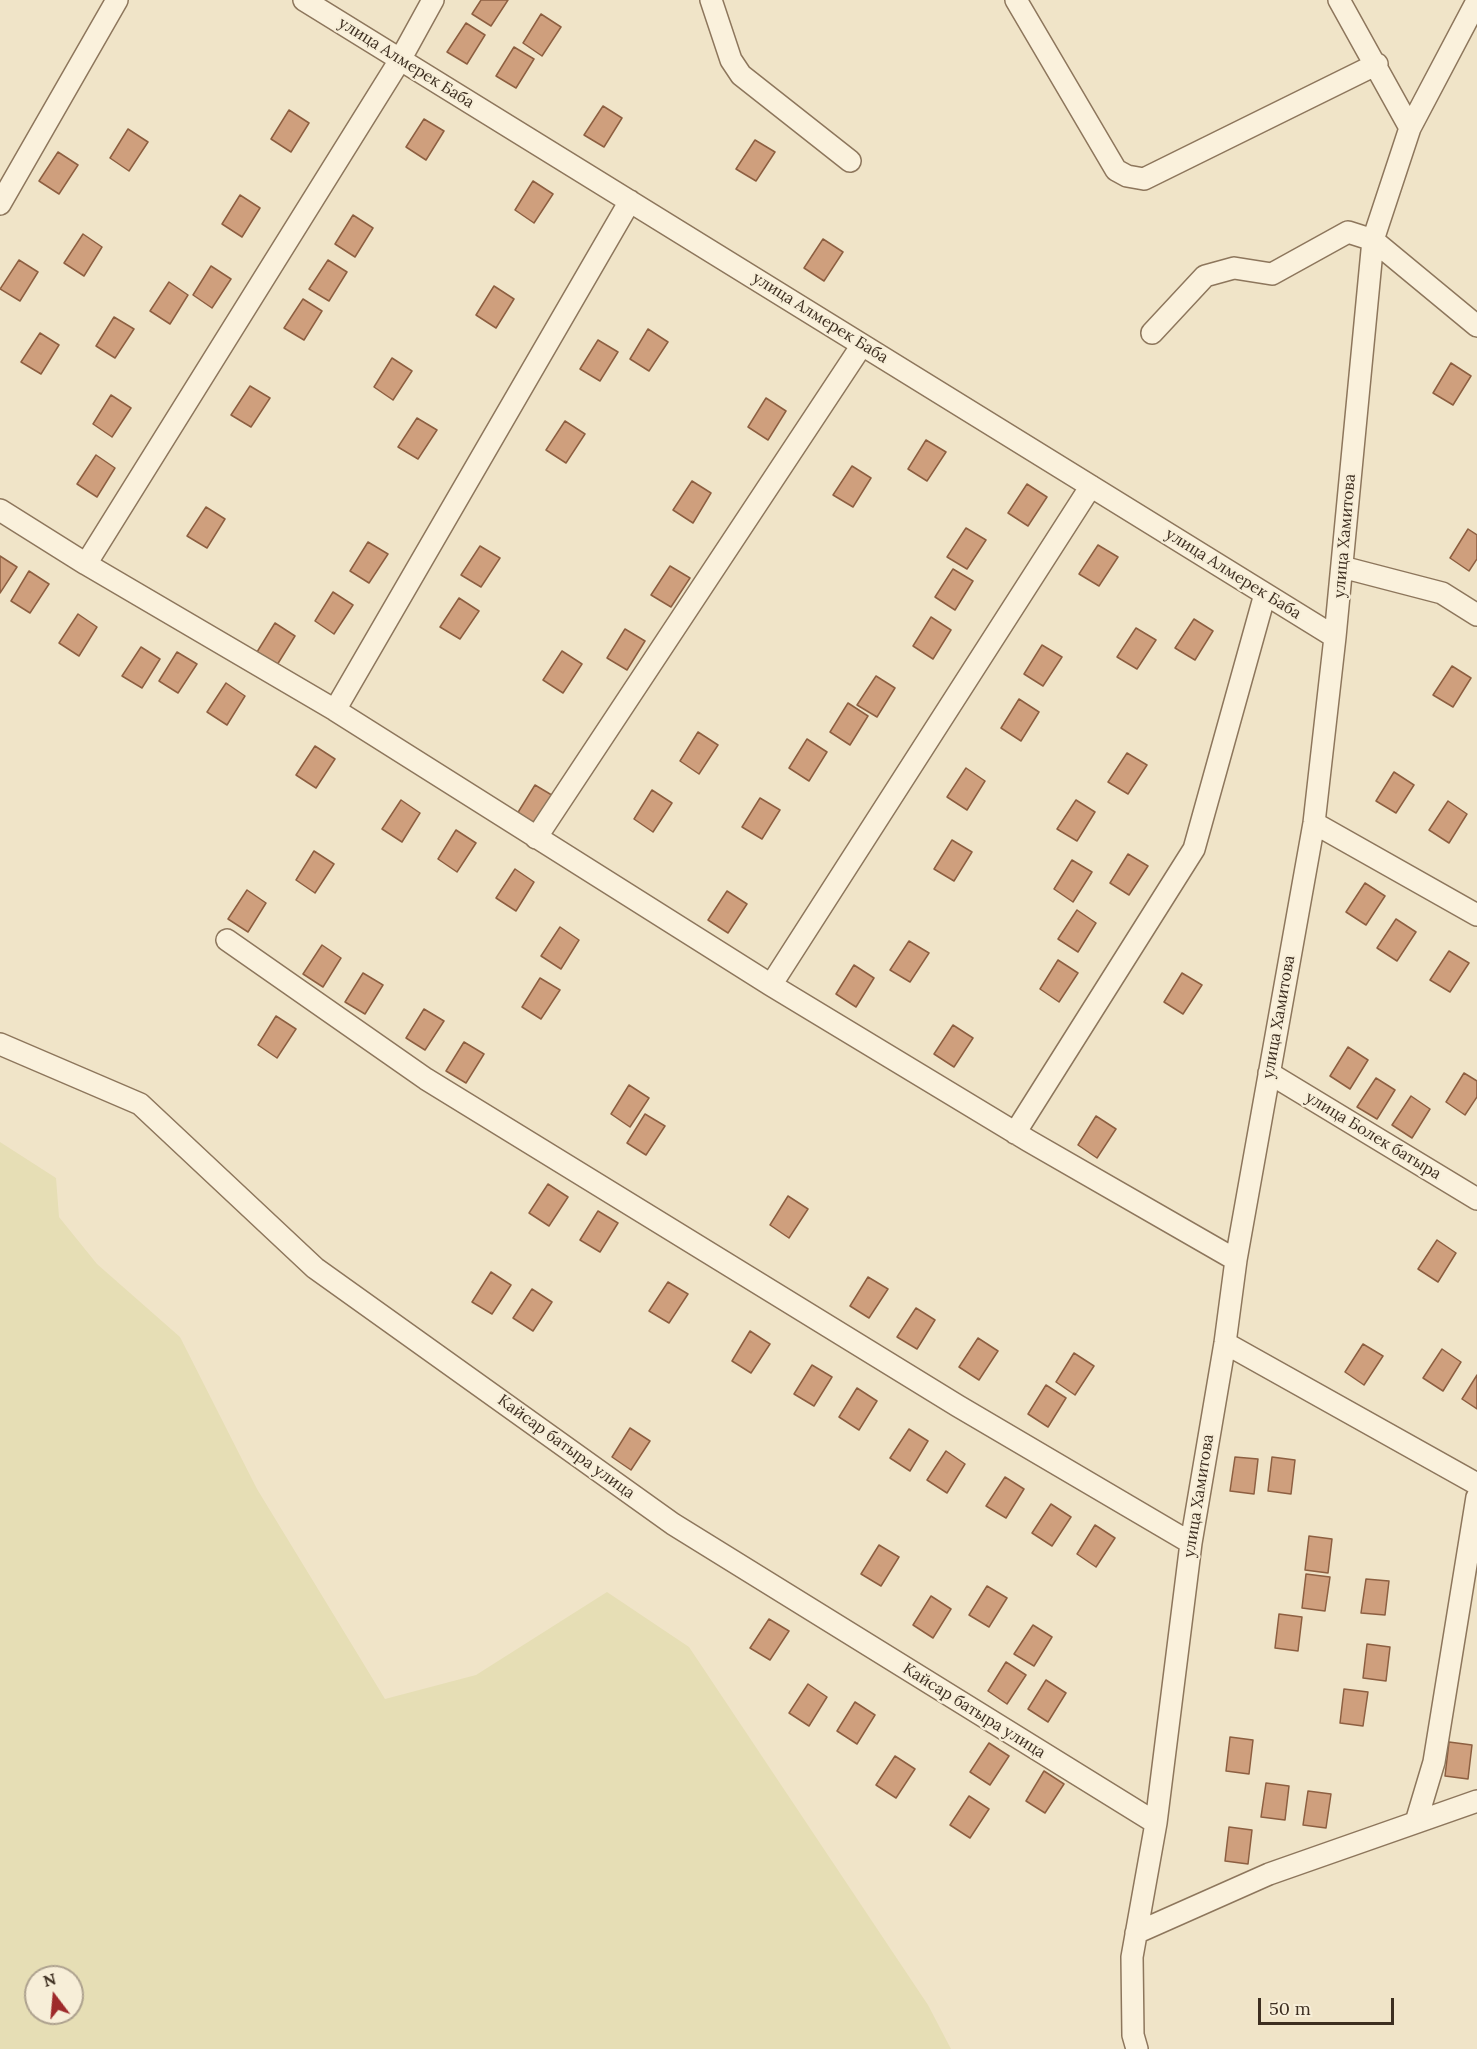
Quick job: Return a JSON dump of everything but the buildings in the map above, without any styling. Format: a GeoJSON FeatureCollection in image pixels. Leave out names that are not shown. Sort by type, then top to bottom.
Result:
{"type":"FeatureCollection","features":[{"type":"Feature","properties":{"kind":"street"},"geometry":{"type":"LineString","coordinates":[[0,204],[117,0]]}},
{"type":"Feature","properties":{"kind":"street","name":"улица Алмерек Баба"},"geometry":{"type":"LineString","coordinates":[[304,0],[1335,637]]}},
{"type":"Feature","properties":{"kind":"street"},"geometry":{"type":"LineString","coordinates":[[86,564],[400,60],[434,0]]}},
{"type":"Feature","properties":{"kind":"street"},"geometry":{"type":"LineString","coordinates":[[711,0],[731,60],[741,75],[850,161]]}},
{"type":"Feature","properties":{"kind":"street"},"geometry":{"type":"LineString","coordinates":[[1016,0],[1116,170],[1127,176],[1144,179],[1377,64]]}},
{"type":"Feature","properties":{"kind":"street"},"geometry":{"type":"LineString","coordinates":[[1339,0],[1377,64],[1410,128]]}},
{"type":"Feature","properties":{"kind":"street","name":"улица Хамитова"},"geometry":{"type":"LineString","coordinates":[[1137,2049],[1133,2035],[1132,1957],[1156,1823],[1191,1543],[1225,1343],[1236,1260],[1314,823],[1342,567],[1372,240],[1410,128],[1477,2]]}},
{"type":"Feature","properties":{"kind":"street"},"geometry":{"type":"LineString","coordinates":[[335,710],[630,201]]}},
{"type":"Feature","properties":{"kind":"street"},"geometry":{"type":"LineString","coordinates":[[1152,333],[1205,276],[1234,268],[1272,274],[1348,232],[1372,240],[1477,326]]}},
{"type":"Feature","properties":{"kind":"street"},"geometry":{"type":"LineString","coordinates":[[536,838],[862,345]]}},
{"type":"Feature","properties":{"kind":"street"},"geometry":{"type":"LineString","coordinates":[[771,985],[1091,486]]}},
{"type":"Feature","properties":{"kind":"street"},"geometry":{"type":"LineString","coordinates":[[0,510],[86,564],[335,710],[771,985],[1015,1133],[1236,1260]]}},
{"type":"Feature","properties":{"kind":"street"},"geometry":{"type":"LineString","coordinates":[[1342,567],[1442,593],[1477,615]]}},
{"type":"Feature","properties":{"kind":"street"},"geometry":{"type":"LineString","coordinates":[[1015,1133],[1194,849],[1265,594]]}},
{"type":"Feature","properties":{"kind":"street"},"geometry":{"type":"LineString","coordinates":[[1314,823],[1477,915]]}},
{"type":"Feature","properties":{"kind":"street"},"geometry":{"type":"LineString","coordinates":[[227,940],[436,1085],[958,1406],[1191,1543]]}},
{"type":"Feature","properties":{"kind":"street","name":"Кайсар батыра улица"},"geometry":{"type":"LineString","coordinates":[[0,1044],[140,1104],[315,1268],[673,1524],[1156,1823]]}},
{"type":"Feature","properties":{"kind":"street","name":"улица Болек батыра"},"geometry":{"type":"LineString","coordinates":[[1269,1073],[1477,1199]]}},
{"type":"Feature","properties":{"kind":"street"},"geometry":{"type":"LineString","coordinates":[[1225,1343],[1477,1484]]}},
{"type":"Feature","properties":{"kind":"street"},"geometry":{"type":"LineString","coordinates":[[1416,1822],[1434,1762],[1477,1497]]}},
{"type":"Feature","properties":{"kind":"street"},"geometry":{"type":"LineString","coordinates":[[1136,1933],[1269,1874],[1477,1801]]}},
{"type":"Feature","properties":{"kind":"shaded area"},"geometry":{"type":"Polygon","coordinates":[[[0,1142],[56,1178],[59,1217],[97,1264],[180,1337],[257,1489],[385,1699],[476,1675],[607,1592],[689,1647],[928,2005],[951,2049],[0,2049],[0,1142]]]}}]}
